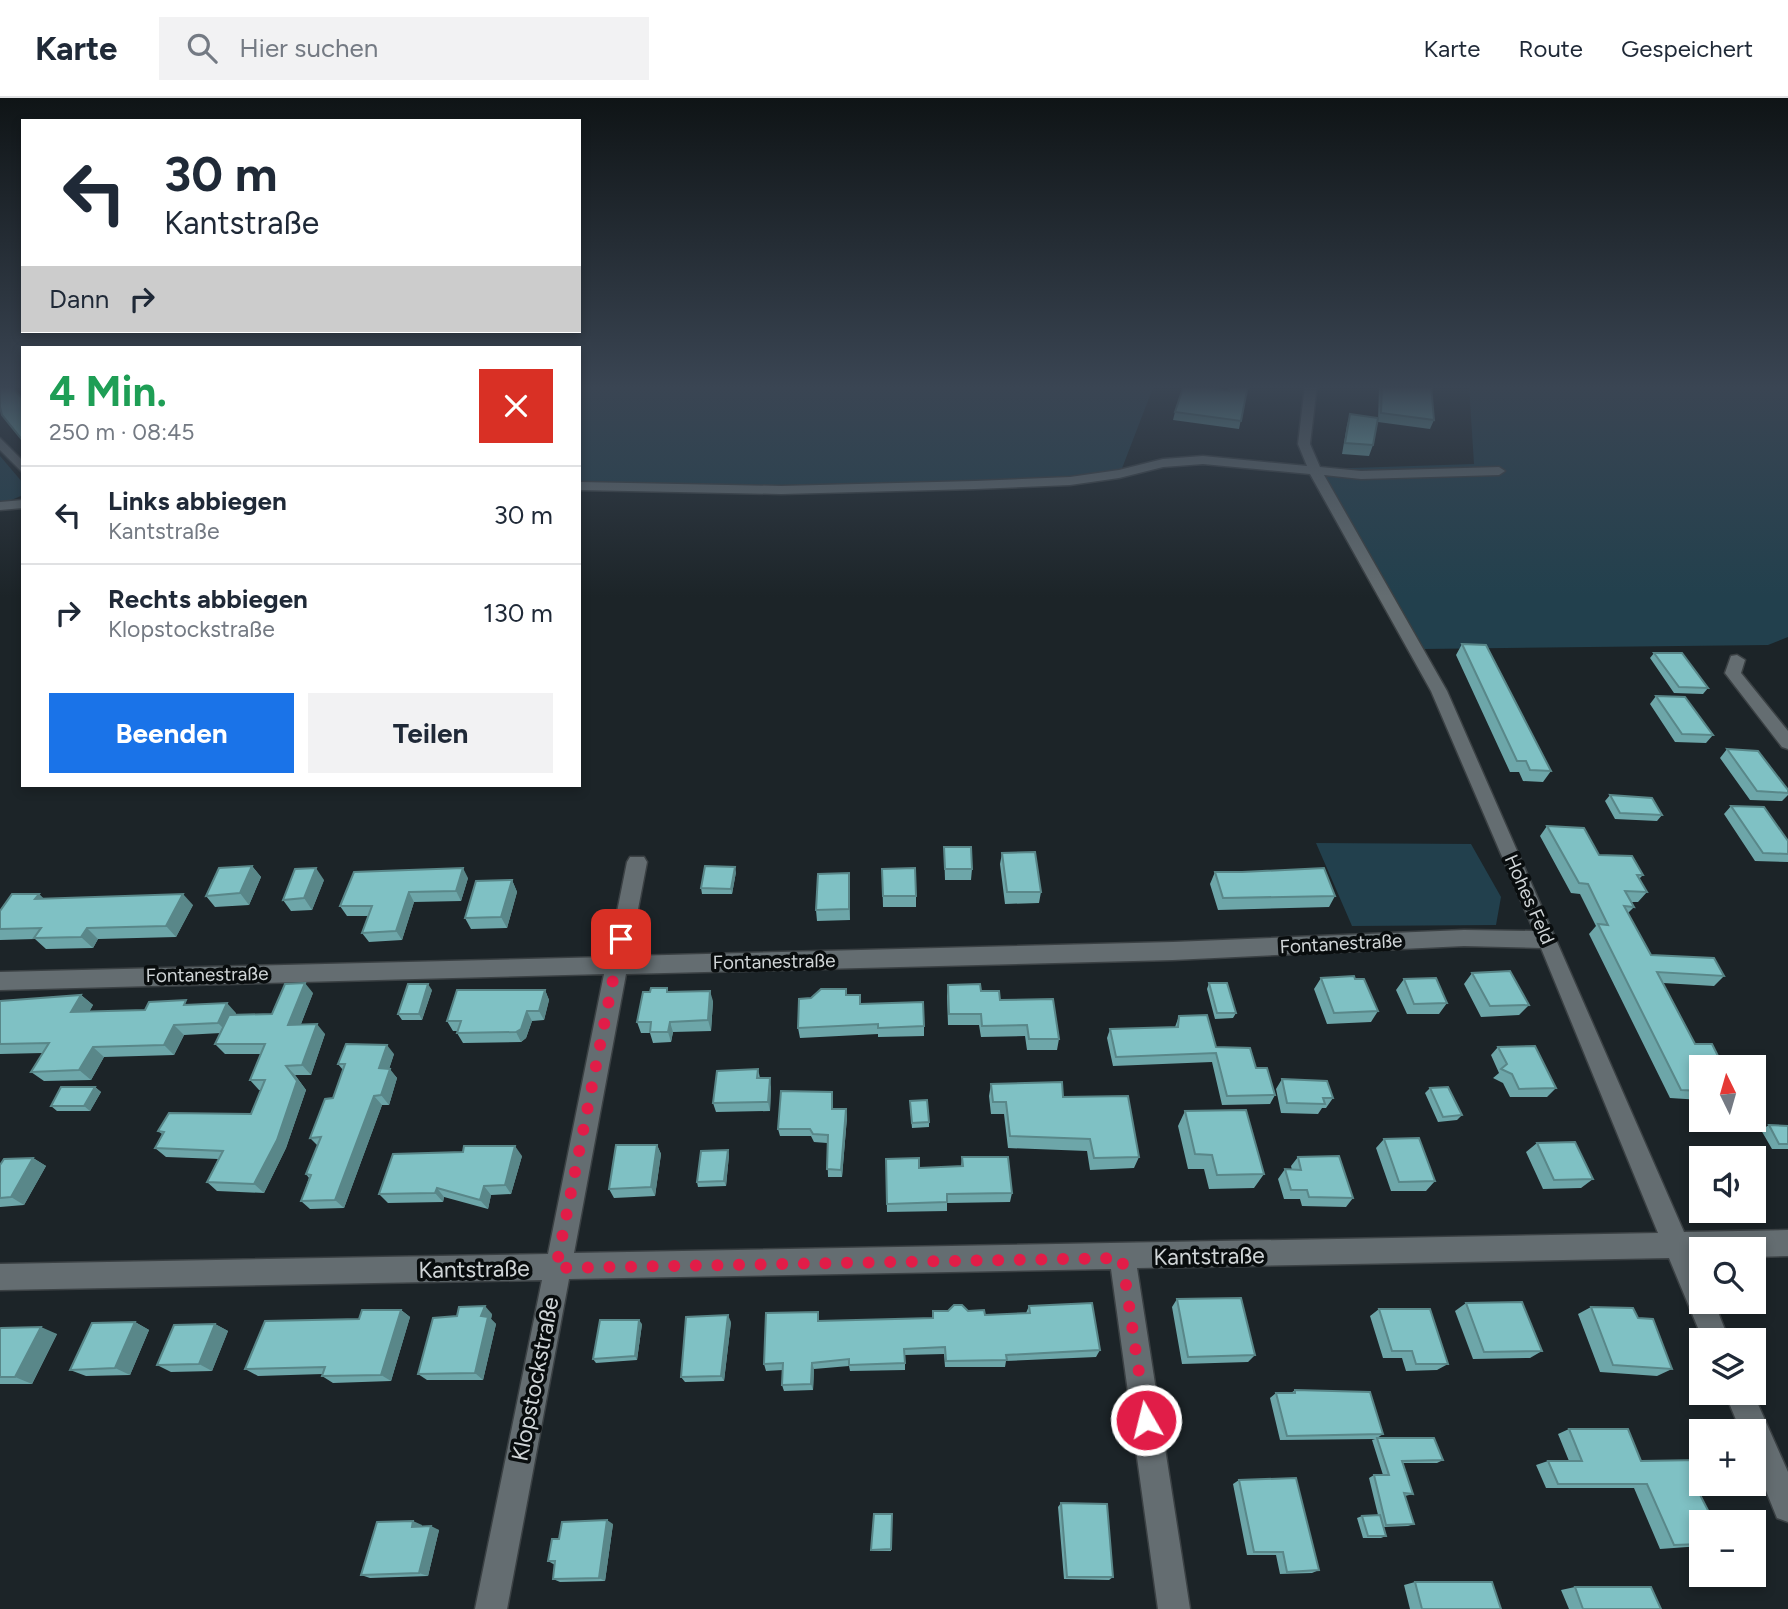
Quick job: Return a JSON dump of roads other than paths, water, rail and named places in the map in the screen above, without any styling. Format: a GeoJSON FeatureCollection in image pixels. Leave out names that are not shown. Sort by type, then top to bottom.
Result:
{"type":"FeatureCollection","features":[{"type":"Feature","properties":{"kind":"street","name":"Hohes Feld"},"geometry":{"type":"LineString","coordinates":[[1309,456],[1439,691],[1548,940],[1711,1328]]}},
{"type":"Feature","properties":{"kind":"street"},"geometry":{"type":"LineString","coordinates":[[581,486],[781,489],[988,485],[1070,481],[1119,474],[1163,463],[1203,460],[1384,475],[1499,471]]}},
{"type":"Feature","properties":{"kind":"street"},"geometry":{"type":"LineString","coordinates":[[0,506],[21,504]]}},
{"type":"Feature","properties":{"kind":"street"},"geometry":{"type":"LineString","coordinates":[[1737,660],[1733,673],[1788,743]]}},
{"type":"Feature","properties":{"kind":"street","name":"Klopstockstraße"},"geometry":{"type":"LineString","coordinates":[[491,1609],[637,862]]}},
{"type":"Feature","properties":{"kind":"street","name":"Fontanestraße"},"geometry":{"type":"LineString","coordinates":[[0,981],[1173,951],[1464,937],[1548,940]]}},
{"type":"Feature","properties":{"kind":"street","name":"Kantstraße"},"geometry":{"type":"LineString","coordinates":[[0,1277],[1122,1258],[1788,1243]]}},
{"type":"Feature","properties":{"kind":"street"},"geometry":{"type":"LineString","coordinates":[[1122,1258],[1174,1609]]}},
{"type":"Feature","properties":{"kind":"street"},"geometry":{"type":"LineString","coordinates":[[1744,1405],[1788,1507]]}}]}
